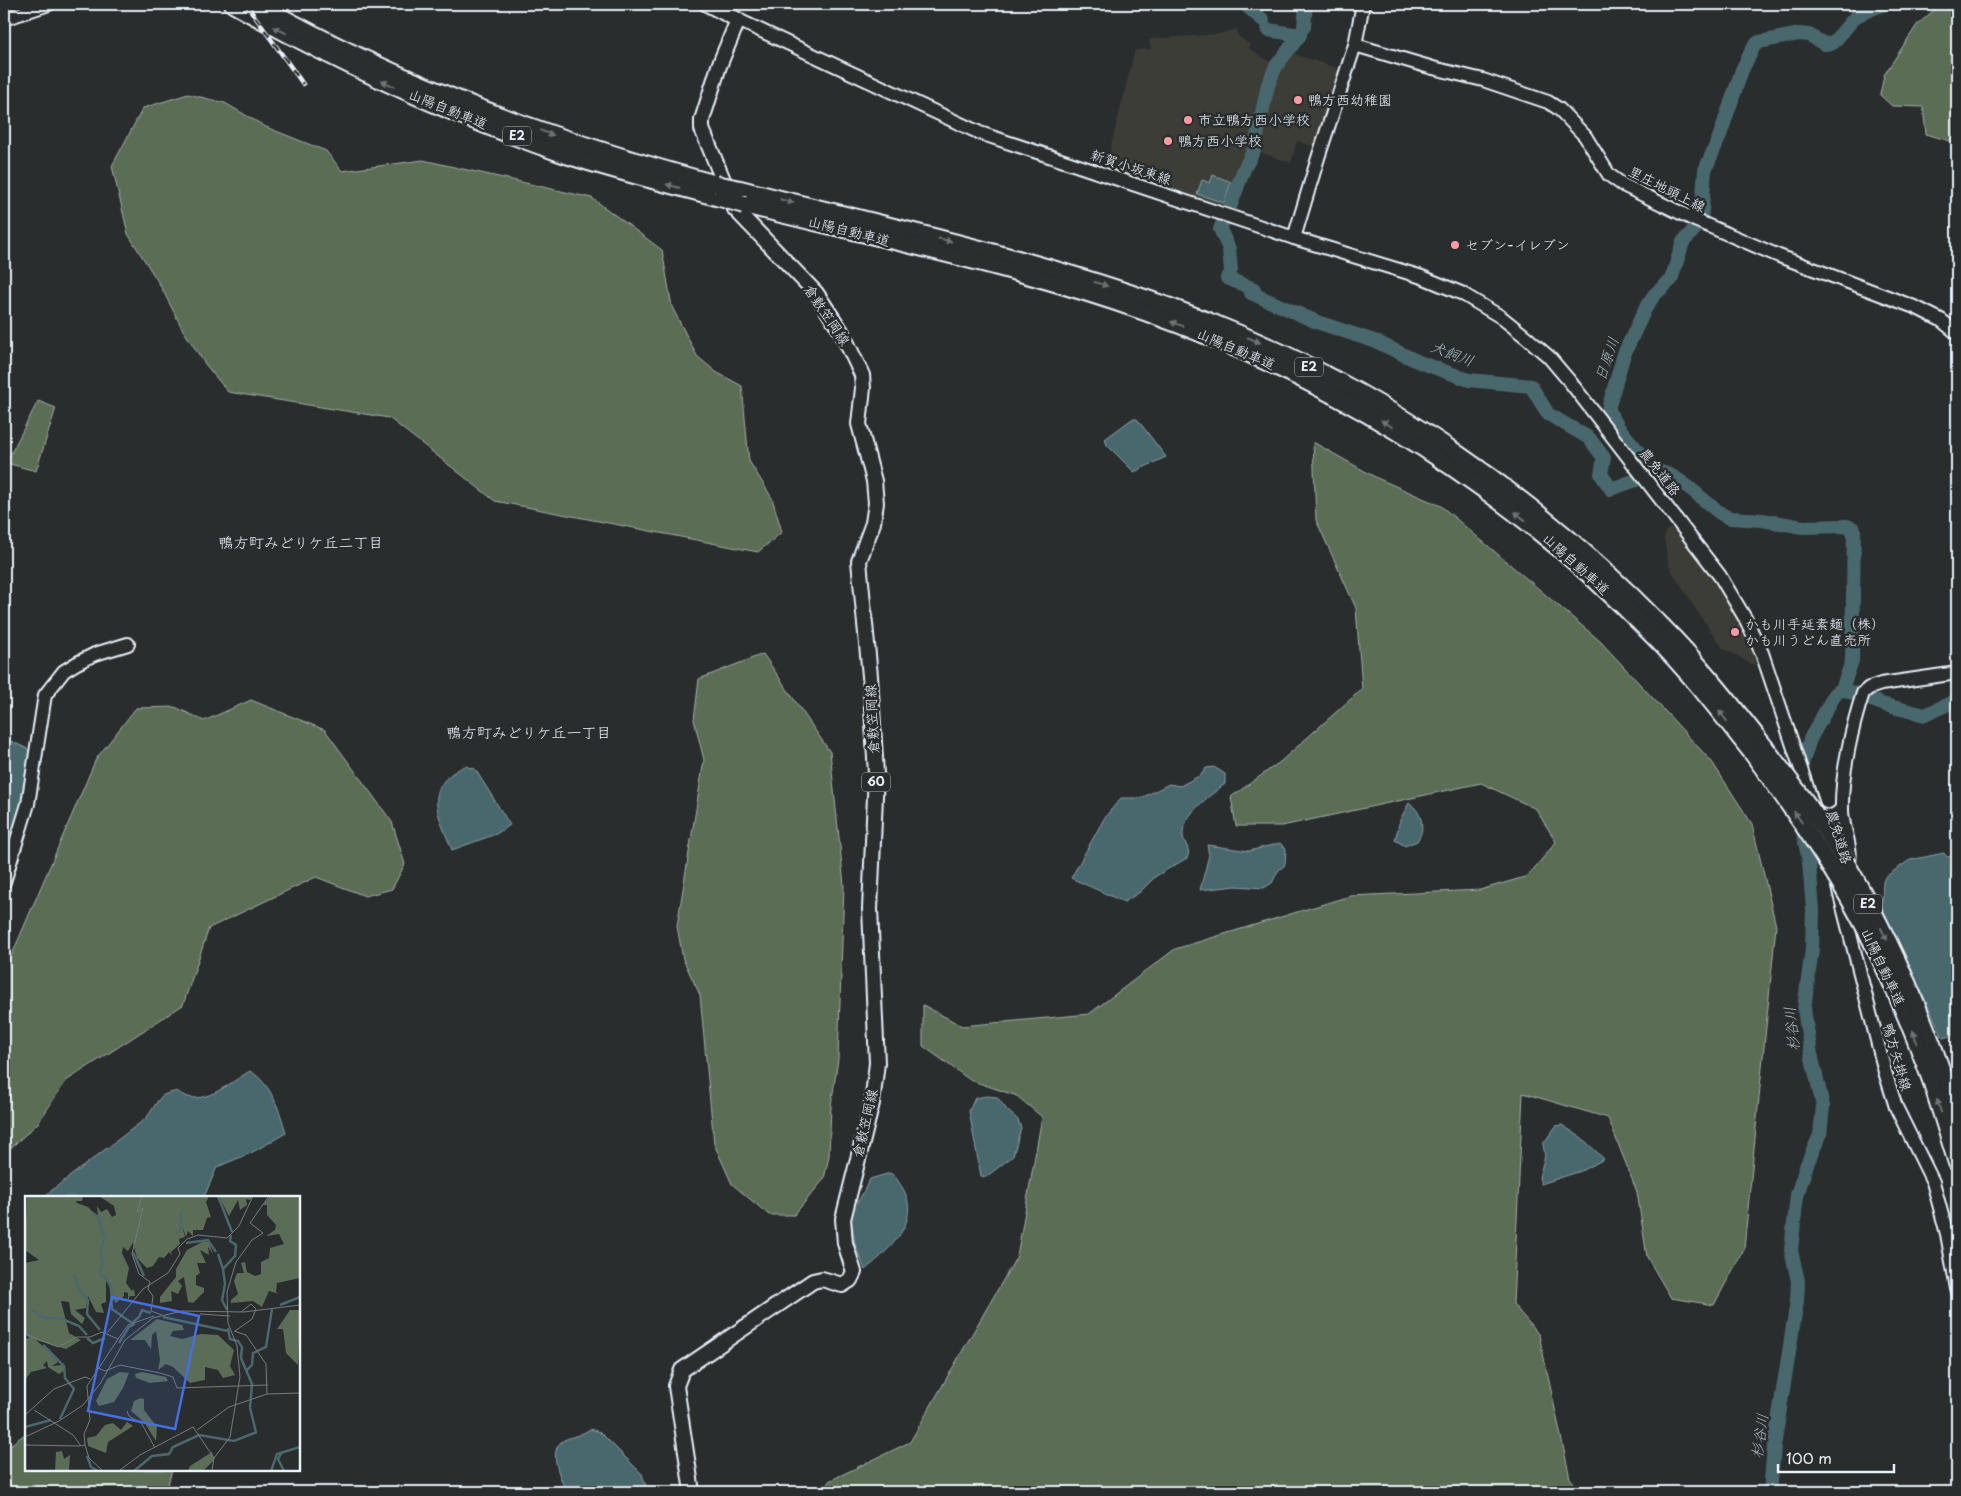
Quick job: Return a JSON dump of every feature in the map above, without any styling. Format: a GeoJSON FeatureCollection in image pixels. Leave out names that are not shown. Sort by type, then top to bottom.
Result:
{"type":"FeatureCollection","features":[{"type":"Feature","properties":{"kind":"highway","name":"山陽自動車道"},"geometry":{"type":"LineString","coordinates":[[232,4],[324,46]]}},
{"type":"Feature","properties":{"kind":"highway","name":"山陽自動車道"},"geometry":{"type":"LineString","coordinates":[[258,4],[324,46],[402,91],[564,154],[718,191],[744,205],[1024,275],[1141,311],[1254,355],[1339,398],[1423,446],[1486,490],[1535,528],[1596,580],[1655,638],[1759,750],[1818,819],[1859,886],[1897,960],[1925,1023],[1957,1163]]}},
{"type":"Feature","properties":{"kind":"highway","name":"山陽自動車道"},"geometry":{"type":"LineString","coordinates":[[718,191],[740,189],[1028,262],[1147,299],[1260,343],[1346,386],[1471,463],[1542,516],[1606,570],[1664,627],[1716,685],[1759,750]]}},
{"type":"Feature","properties":{"kind":"highway","name":"山陽自動車道"},"geometry":{"type":"LineString","coordinates":[[1938,1080],[1957,1117]]}},
{"type":"Feature","properties":{"kind":"main road"},"geometry":{"type":"LineString","coordinates":[[4,19],[49,4]]}},
{"type":"Feature","properties":{"kind":"main road"},"geometry":{"type":"LineString","coordinates":[[707,4],[738,20]]}},
{"type":"Feature","properties":{"kind":"main road"},"geometry":{"type":"LineString","coordinates":[[1294,238],[1355,45],[1363,4]]}},
{"type":"Feature","properties":{"kind":"main road","name":"新賀小坂東線"},"geometry":{"type":"LineString","coordinates":[[738,20],[980,133],[1294,238]]}},
{"type":"Feature","properties":{"kind":"main road","name":"倉敷笠岡線"},"geometry":{"type":"LineString","coordinates":[[692,1492],[676,1386],[682,1370],[813,1281],[822,1279],[842,1285],[850,1280],[854,1272],[845,1243],[843,1219],[872,1103],[877,1063],[870,908],[876,774],[870,676],[858,561],[873,522],[876,503],[872,473],[859,424],[863,388],[862,375],[841,331],[816,293],[735,209],[707,142],[702,120],[719,66],[738,20]]}},
{"type":"Feature","properties":{"kind":"main road","name":"里庄地頭上線"},"geometry":{"type":"LineString","coordinates":[[1355,45],[1433,68],[1483,80],[1548,102],[1559,109],[1585,136],[1609,175],[1623,184],[1700,222],[1807,268],[1917,308],[1941,320],[1957,333]]}},
{"type":"Feature","properties":{"kind":"main road","name":"農免道路"},"geometry":{"type":"LineString","coordinates":[[1294,238],[1434,281],[1461,293],[1501,317],[1549,357],[1720,576],[1745,618],[1762,653],[1807,784],[1835,878]]}},
{"type":"Feature","properties":{"kind":"main road"},"geometry":{"type":"LineString","coordinates":[[4,882],[28,804],[46,695],[64,671],[95,654],[128,644]]}},
{"type":"Feature","properties":{"kind":"main road"},"geometry":{"type":"LineString","coordinates":[[1835,878],[1843,874],[1849,862],[1842,808],[1843,788],[1862,696],[1869,688],[1889,683],[1957,673]]}},
{"type":"Feature","properties":{"kind":"main road"},"geometry":{"type":"LineString","coordinates":[[1815,812],[1827,817],[1835,815],[1842,808]]}},
{"type":"Feature","properties":{"kind":"main road","name":"鴨方矢掛線"},"geometry":{"type":"LineString","coordinates":[[1835,878],[1884,1072],[1896,1107],[1932,1182],[1947,1234],[1957,1289]]}},
{"type":"Feature","properties":{"kind":"shaded area","name":"市立鴨方西小学校"},"geometry":{"type":"Polygon","coordinates":[[[1237,29],[1237,35],[1250,45],[1249,48],[1275,66],[1264,97],[1256,139],[1237,178],[1228,207],[1113,169],[1110,164],[1109,154],[1135,50],[1151,49],[1149,39],[1219,34],[1237,29]]]}},
{"type":"Feature","properties":{"kind":"shaded area","name":"鴨方西幼稚園"},"geometry":{"type":"Polygon","coordinates":[[[1294,54],[1340,69],[1315,147],[1297,141],[1291,163],[1257,151],[1269,87],[1276,66],[1282,60],[1287,64],[1294,54]]]}},
{"type":"Feature","properties":{"kind":"shaded area"},"geometry":{"type":"Polygon","coordinates":[[[1677,528],[1734,606],[1760,661],[1753,665],[1723,648],[1696,610],[1669,566],[1664,539],[1666,530],[1677,528]]]}},
{"type":"Feature","properties":{"kind":"green space"},"geometry":{"type":"Polygon","coordinates":[[[1941,4],[1957,4],[1957,143],[1926,134],[1923,107],[1892,106],[1880,95],[1884,75],[1917,25],[1941,4]]]}},
{"type":"Feature","properties":{"kind":"green space"},"geometry":{"type":"Polygon","coordinates":[[[188,94],[225,103],[266,127],[326,151],[342,171],[423,160],[592,198],[662,250],[672,307],[697,356],[716,372],[742,386],[749,461],[772,498],[782,532],[758,552],[495,501],[389,418],[228,392],[205,364],[183,330],[160,285],[128,234],[112,166],[143,108],[188,94]]]}},
{"type":"Feature","properties":{"kind":"green space"},"geometry":{"type":"Polygon","coordinates":[[[38,401],[56,408],[36,471],[6,463],[38,401]]]}},
{"type":"Feature","properties":{"kind":"green space"},"geometry":{"type":"Polygon","coordinates":[[[1313,442],[1377,478],[1441,506],[1600,641],[1712,762],[1752,824],[1776,926],[1744,1249],[1714,1305],[1671,1298],[1647,1257],[1637,1192],[1608,1118],[1523,1093],[1513,1304],[1539,1335],[1570,1478],[1581,1492],[823,1492],[829,1481],[910,1442],[1017,1256],[1042,1117],[1017,1096],[970,1080],[923,1046],[923,1005],[962,1026],[1089,1014],[1175,949],[1350,896],[1480,890],[1528,876],[1556,842],[1536,809],[1481,783],[1282,826],[1236,826],[1231,797],[1280,762],[1362,689],[1356,608],[1316,520],[1313,442]]]}},
{"type":"Feature","properties":{"kind":"green space"},"geometry":{"type":"Polygon","coordinates":[[[763,654],[830,752],[844,885],[838,1059],[831,1106],[829,1156],[824,1179],[794,1215],[769,1215],[732,1184],[714,1144],[700,995],[683,959],[677,926],[704,760],[694,720],[699,679],[763,654]]]}},
{"type":"Feature","properties":{"kind":"green space"},"geometry":{"type":"Polygon","coordinates":[[[251,700],[325,730],[392,822],[405,864],[392,889],[365,896],[316,877],[209,928],[183,1005],[66,1081],[38,1123],[4,1154],[4,973],[96,759],[136,708],[175,707],[204,721],[251,700]]]}},
{"type":"Feature","properties":{"kind":"green space"},"geometry":{"type":"Polygon","coordinates":[[[25,1434],[25,1471],[172,1471],[166,1492],[4,1492],[4,1450],[25,1434]]]}},
{"type":"Feature","properties":{"kind":"water"},"geometry":{"type":"Polygon","coordinates":[[[1213,175],[1231,182],[1224,203],[1197,194],[1202,180],[1210,183],[1213,175]]]}},
{"type":"Feature","properties":{"kind":"water"},"geometry":{"type":"Polygon","coordinates":[[[1132,419],[1137,419],[1166,457],[1134,472],[1107,445],[1105,439],[1132,419]]]}},
{"type":"Feature","properties":{"kind":"water"},"geometry":{"type":"Polygon","coordinates":[[[4,738],[30,750],[30,765],[25,794],[4,865],[4,738]]]}},
{"type":"Feature","properties":{"kind":"water"},"geometry":{"type":"Polygon","coordinates":[[[465,766],[475,769],[510,825],[496,834],[452,850],[439,814],[438,793],[442,783],[451,774],[465,766]]]}},
{"type":"Feature","properties":{"kind":"water"},"geometry":{"type":"Polygon","coordinates":[[[1214,767],[1225,774],[1225,784],[1198,806],[1187,821],[1183,836],[1189,852],[1187,858],[1156,876],[1140,892],[1124,902],[1071,878],[1105,817],[1121,798],[1141,798],[1169,784],[1180,786],[1201,775],[1206,768],[1214,767]]]}},
{"type":"Feature","properties":{"kind":"water"},"geometry":{"type":"Polygon","coordinates":[[[1409,803],[1420,815],[1422,826],[1417,841],[1405,846],[1395,840],[1400,820],[1409,803]]]}},
{"type":"Feature","properties":{"kind":"water"},"geometry":{"type":"Polygon","coordinates":[[[1280,843],[1286,849],[1285,865],[1278,871],[1272,883],[1264,888],[1236,886],[1200,890],[1209,855],[1207,845],[1249,851],[1280,843]]]}},
{"type":"Feature","properties":{"kind":"water"},"geometry":{"type":"Polygon","coordinates":[[[1944,853],[1947,857],[1957,856],[1957,1034],[1943,1038],[1882,907],[1885,877],[1910,860],[1944,853]]]}},
{"type":"Feature","properties":{"kind":"water"},"geometry":{"type":"Polygon","coordinates":[[[250,1071],[257,1076],[274,1098],[286,1133],[251,1153],[217,1167],[204,1196],[44,1196],[145,1119],[164,1095],[177,1091],[195,1098],[215,1093],[250,1071]]]}},
{"type":"Feature","properties":{"kind":"water"},"geometry":{"type":"Polygon","coordinates":[[[997,1097],[1018,1120],[1021,1128],[1013,1156],[986,1177],[981,1176],[969,1111],[975,1098],[997,1097]]]}},
{"type":"Feature","properties":{"kind":"water"},"geometry":{"type":"Polygon","coordinates":[[[1562,1125],[1582,1138],[1604,1159],[1584,1170],[1541,1184],[1539,1177],[1545,1156],[1543,1144],[1556,1126],[1562,1125]]]}},
{"type":"Feature","properties":{"kind":"water"},"geometry":{"type":"Polygon","coordinates":[[[890,1173],[902,1187],[907,1200],[908,1212],[906,1223],[893,1244],[865,1270],[855,1244],[849,1203],[858,1202],[870,1179],[890,1173]]]}},
{"type":"Feature","properties":{"kind":"water"},"geometry":{"type":"Polygon","coordinates":[[[590,1429],[600,1432],[642,1474],[648,1492],[566,1492],[556,1464],[556,1450],[564,1440],[590,1429]]]}},
{"type":"Feature","properties":{"kind":"waterway"},"geometry":{"type":"LineString","coordinates":[[1244,4],[1263,20]]}},
{"type":"Feature","properties":{"kind":"waterway","name":"犬飼川"},"geometry":{"type":"LineString","coordinates":[[1304,27],[1306,4]]}},
{"type":"Feature","properties":{"kind":"waterway","name":"日原川"},"geometry":{"type":"LineString","coordinates":[[1842,689],[1852,661],[1854,529],[1847,526],[1803,527],[1762,520],[1730,518],[1723,515],[1674,477],[1655,471],[1618,427],[1608,409],[1624,354],[1645,309],[1654,295],[1671,280],[1683,242],[1701,222],[1705,170],[1719,138],[1742,70],[1754,46],[1759,42],[1799,34],[1809,35],[1824,44],[1833,43],[1856,16],[1883,4]]}},
{"type":"Feature","properties":{"kind":"waterway","name":"犬飼川"},"geometry":{"type":"LineString","coordinates":[[1230,207],[1244,169],[1254,150],[1268,85],[1276,66],[1300,35],[1268,30]]}},
{"type":"Feature","properties":{"kind":"waterway","name":"犬飼川"},"geometry":{"type":"LineString","coordinates":[[1224,220],[1220,229],[1229,249],[1231,270]]}},
{"type":"Feature","properties":{"kind":"waterway","name":"犬飼川"},"geometry":{"type":"LineString","coordinates":[[1227,278],[1254,289],[1251,293],[1317,322],[1377,342],[1419,362],[1469,380],[1531,386],[1548,414],[1589,438],[1604,458],[1601,474],[1611,489],[1639,479],[1648,472],[1654,471]]}},
{"type":"Feature","properties":{"kind":"waterway","name":"杉谷川"},"geometry":{"type":"LineString","coordinates":[[1842,689],[1885,705],[1925,715],[1957,700]]}},
{"type":"Feature","properties":{"kind":"waterway","name":"杉谷川"},"geometry":{"type":"LineString","coordinates":[[1799,774],[1810,739],[1835,694],[1842,689]]}},
{"type":"Feature","properties":{"kind":"waterway","name":"杉谷川"},"geometry":{"type":"LineString","coordinates":[[1770,1492],[1774,1447],[1797,1301],[1798,1281],[1791,1250],[1797,1195],[1807,1164],[1820,1135],[1823,1106],[1811,1054],[1804,1009],[1812,949],[1813,910],[1809,862],[1802,827]]}},
{"type":"Feature","properties":{"kind":"railway"},"geometry":{"type":"LineString","coordinates":[[246,4],[303,84]]}},
{"type":"Feature","properties":{"kind":"place","name":"鴨方西幼稚園"},"geometry":{"type":"Point","coordinates":[1298,100]}},
{"type":"Feature","properties":{"kind":"place","name":"市立鴨方西小学校"},"geometry":{"type":"Point","coordinates":[1188,120]}},
{"type":"Feature","properties":{"kind":"place","name":"鴨方西小学校"},"geometry":{"type":"Point","coordinates":[1168,141]}},
{"type":"Feature","properties":{"kind":"place","name":"セブン-イレブン"},"geometry":{"type":"Point","coordinates":[1455,245]}},
{"type":"Feature","properties":{"kind":"place","name":"かも川手延素麺（株） かも川うどん直売所"},"geometry":{"type":"Point","coordinates":[1735,632]}},
{"type":"Feature","properties":{"kind":"district","name":"鴨方町みどりケ丘二丁目"},"geometry":{"type":"Point","coordinates":[301,543]}},
{"type":"Feature","properties":{"kind":"district","name":"鴨方町みどりケ丘一丁目"},"geometry":{"type":"Point","coordinates":[529,733]}}]}
